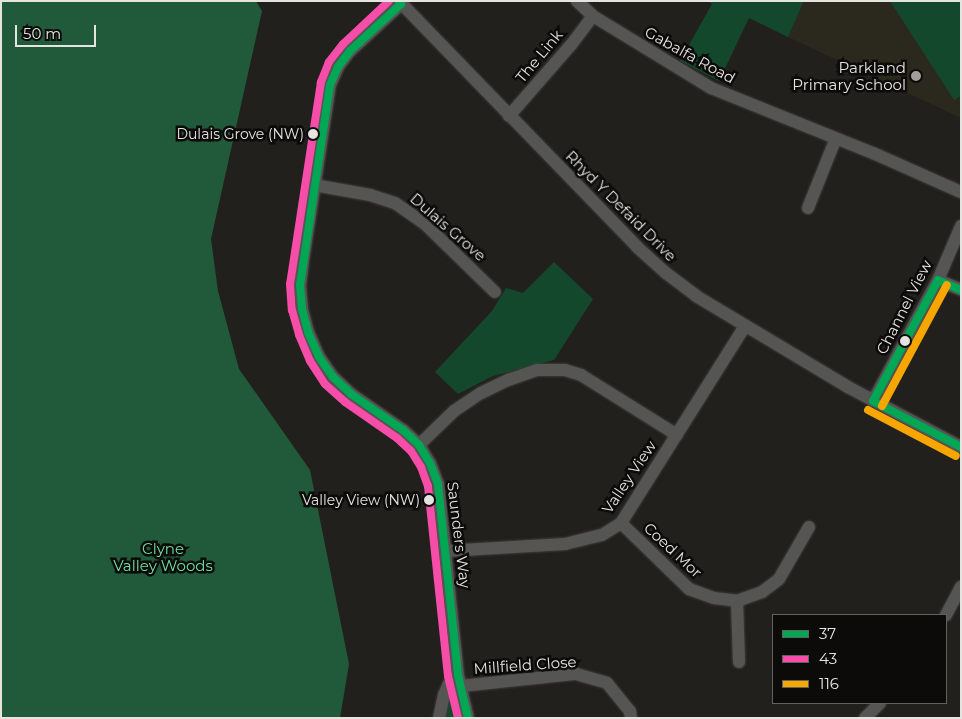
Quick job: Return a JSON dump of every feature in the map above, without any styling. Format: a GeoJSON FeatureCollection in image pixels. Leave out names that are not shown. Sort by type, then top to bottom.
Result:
{"type":"FeatureCollection","features":[{"type":"Feature","properties":{"kind":"street","name":"Gabalfa Road"},"geometry":{"type":"LineString","coordinates":[[577,1],[592,16],[711,88],[836,138],[961,192]]}},
{"type":"Feature","properties":{"kind":"street","name":"Rhyd Y Defaid Drive"},"geometry":{"type":"LineString","coordinates":[[400,2],[637,247],[666,273],[696,296],[873,402],[961,447]]}},
{"type":"Feature","properties":{"kind":"street","name":"Saunders Way"},"geometry":{"type":"LineString","coordinates":[[400,2],[350,51],[338,67],[330,85],[300,285],[302,309],[308,332],[319,356],[333,378],[351,394],[419,445],[430,463],[438,484],[460,680],[468,718]]}},
{"type":"Feature","properties":{"kind":"street","name":"The Link"},"geometry":{"type":"LineString","coordinates":[[509,116],[571,45],[592,16]]}},
{"type":"Feature","properties":{"kind":"street"},"geometry":{"type":"LineString","coordinates":[[808,208],[836,138]]}},
{"type":"Feature","properties":{"kind":"street","name":"Dulais Grove"},"geometry":{"type":"LineString","coordinates":[[314,185],[370,195],[395,203],[426,225],[495,292]]}},
{"type":"Feature","properties":{"kind":"street","name":"Channel View"},"geometry":{"type":"LineString","coordinates":[[873,402],[938,280],[961,226]]}},
{"type":"Feature","properties":{"kind":"street"},"geometry":{"type":"LineString","coordinates":[[938,280],[961,290]]}},
{"type":"Feature","properties":{"kind":"street","name":"Valley View"},"geometry":{"type":"LineString","coordinates":[[446,551],[565,544],[602,535],[621,523],[745,326]]}},
{"type":"Feature","properties":{"kind":"street"},"geometry":{"type":"LineString","coordinates":[[419,445],[454,412],[481,393],[508,380],[537,370],[565,370],[581,375],[677,435]]}},
{"type":"Feature","properties":{"kind":"street","name":"Coed Mor"},"geometry":{"type":"LineString","coordinates":[[621,523],[689,589],[714,598],[737,601],[762,592],[780,579],[809,527]]}},
{"type":"Feature","properties":{"kind":"street"},"geometry":{"type":"LineString","coordinates":[[947,614],[961,587]]}},
{"type":"Feature","properties":{"kind":"street"},"geometry":{"type":"LineString","coordinates":[[737,601],[739,662]]}},
{"type":"Feature","properties":{"kind":"street","name":"Millfield Close"},"geometry":{"type":"LineString","coordinates":[[460,680],[576,674],[607,683],[630,711],[631,718]]}},
{"type":"Feature","properties":{"kind":"street"},"geometry":{"type":"LineString","coordinates":[[439,718],[444,694],[449,684],[460,680]]}},
{"type":"Feature","properties":{"kind":"street"},"geometry":{"type":"LineString","coordinates":[[865,718],[879,704]]}},
{"type":"Feature","properties":{"kind":"shaded area","name":"Parkland Primary School"},"geometry":{"type":"Polygon","coordinates":[[[804,1],[961,1],[961,118],[788,37],[804,1]]]}},
{"type":"Feature","properties":{"kind":"green space","name":"Clyne Valley Woods"},"geometry":{"type":"Polygon","coordinates":[[[1,1],[256,1],[262,11],[211,239],[218,291],[239,369],[310,470],[349,664],[340,718],[1,718],[1,1]]]}},
{"type":"Feature","properties":{"kind":"green space"},"geometry":{"type":"Polygon","coordinates":[[[708,1],[804,1],[788,37],[749,18],[719,81],[680,61],[712,4],[708,1]]]}},
{"type":"Feature","properties":{"kind":"green space"},"geometry":{"type":"Polygon","coordinates":[[[890,1],[961,1],[961,96],[954,100],[890,1]]]}},
{"type":"Feature","properties":{"kind":"green space"},"geometry":{"type":"Polygon","coordinates":[[[554,262],[593,299],[554,360],[493,376],[458,394],[435,372],[492,311],[506,288],[523,293],[554,262]]]}},
{"type":"Feature","properties":{"kind":"green space"},"geometry":{"type":"Polygon","coordinates":[[[451,694],[457,694],[464,718],[444,718],[451,694]]]}},
{"type":"Feature","properties":{"kind":"transit line","name":"43"},"geometry":{"type":"LineString","coordinates":[[389,1],[343,44],[329,62],[321,82],[290,284],[292,310],[299,335],[310,361],[325,384],[345,402],[397,438],[411,451],[421,467],[428,486],[448,676],[458,718]]}},
{"type":"Feature","properties":{"kind":"transit line","name":"37"},"geometry":{"type":"LineString","coordinates":[[399,1],[401,4],[350,51],[338,67],[330,85],[300,285],[302,309],[308,332],[319,357],[333,377],[351,394],[403,430],[419,445],[430,463],[438,484],[458,675],[468,718]]}},
{"type":"Feature","properties":{"kind":"transit line","name":"37"},"geometry":{"type":"LineString","coordinates":[[961,290],[938,280],[873,401],[961,447]]}},
{"type":"Feature","properties":{"kind":"transit line","name":"116"},"geometry":{"type":"LineString","coordinates":[[882,406],[947,285]]}},
{"type":"Feature","properties":{"kind":"transit line","name":"116"},"geometry":{"type":"LineString","coordinates":[[868,410],[956,456]]}},
{"type":"Feature","properties":{"kind":"place","name":"Parkland Primary School"},"geometry":{"type":"Point","coordinates":[916,76]}},
{"type":"Feature","properties":{"kind":"place","name":"Dulais Grove (NW)"},"geometry":{"type":"Point","coordinates":[313,134]}},
{"type":"Feature","properties":{"kind":"place","name":"Valley View (NW)"},"geometry":{"type":"Point","coordinates":[429,500]}}]}
